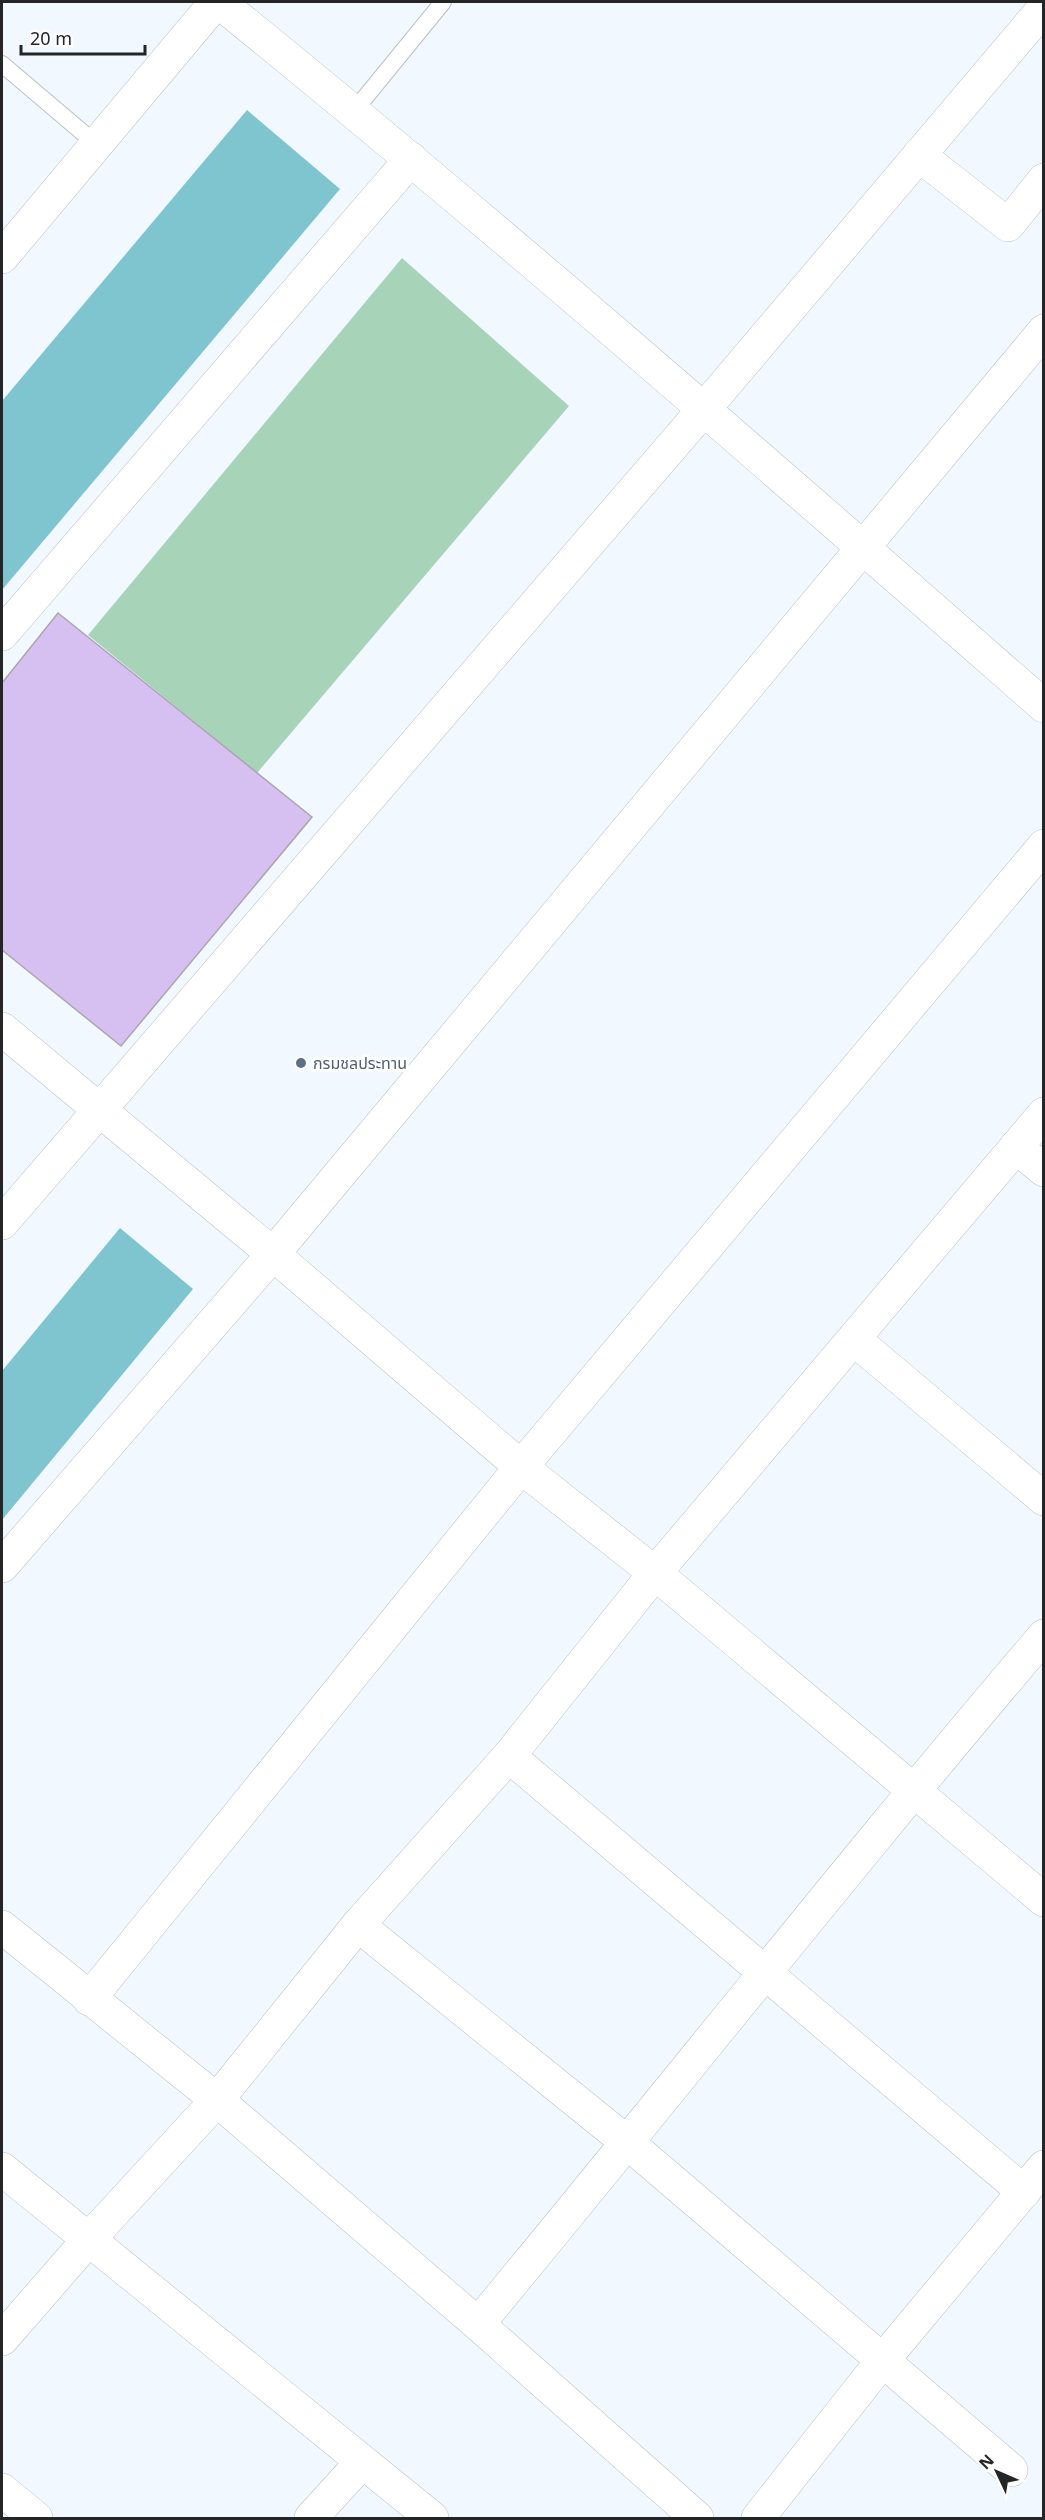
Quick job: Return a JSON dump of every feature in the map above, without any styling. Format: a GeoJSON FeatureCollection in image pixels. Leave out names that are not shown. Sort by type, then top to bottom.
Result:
{"type":"FeatureCollection","features":[{"type":"Feature","properties":{"kind":"street"},"geometry":{"type":"LineString","coordinates":[[2,257],[95,143],[218,2],[354,111],[705,408],[1044,706]]}},
{"type":"Feature","properties":{"kind":"street"},"geometry":{"type":"LineString","coordinates":[[2,1223],[705,408],[1044,8]]}},
{"type":"Feature","properties":{"kind":"street"},"geometry":{"type":"LineString","coordinates":[[919,155],[1008,225],[1044,180]]}},
{"type":"Feature","properties":{"kind":"street"},"geometry":{"type":"LineString","coordinates":[[2,634],[411,159]]}},
{"type":"Feature","properties":{"kind":"street"},"geometry":{"type":"LineString","coordinates":[[2,1566],[273,1254],[1044,331]]}},
{"type":"Feature","properties":{"kind":"street"},"geometry":{"type":"LineString","coordinates":[[89,1999],[521,1467],[1044,846]]}},
{"type":"Feature","properties":{"kind":"street"},"geometry":{"type":"LineString","coordinates":[[2,1029],[273,1254],[521,1467],[655,1573],[1044,1900]]}},
{"type":"Feature","properties":{"kind":"street"},"geometry":{"type":"LineString","coordinates":[[2,2339],[89,2239],[217,2100],[358,1925],[509,1756],[655,1573],[855,1340],[1044,1114]]}},
{"type":"Feature","properties":{"kind":"street"},"geometry":{"type":"LineString","coordinates":[[1016,1147],[1044,1170]]}},
{"type":"Feature","properties":{"kind":"street"},"geometry":{"type":"LineString","coordinates":[[855,1340],[1044,1499]]}},
{"type":"Feature","properties":{"kind":"street"},"geometry":{"type":"LineString","coordinates":[[478,2324],[628,2143],[764,1970],[1044,1636]]}},
{"type":"Feature","properties":{"kind":"street"},"geometry":{"type":"LineString","coordinates":[[509,1756],[1024,2192]]}},
{"type":"Feature","properties":{"kind":"street"},"geometry":{"type":"LineString","coordinates":[[358,1925],[628,2143],[1011,2470]]}},
{"type":"Feature","properties":{"kind":"street"},"geometry":{"type":"LineString","coordinates":[[2,1927],[217,2100],[478,2324],[697,2518]]}},
{"type":"Feature","properties":{"kind":"street"},"geometry":{"type":"LineString","coordinates":[[758,2518],[884,2360],[1044,2167]]}},
{"type":"Feature","properties":{"kind":"street"},"geometry":{"type":"LineString","coordinates":[[2,2169],[432,2518]]}},
{"type":"Feature","properties":{"kind":"street"},"geometry":{"type":"LineString","coordinates":[[311,2518],[362,2462]]}},
{"type":"Feature","properties":{"kind":"street"},"geometry":{"type":"LineString","coordinates":[[2,2490],[36,2518]]}},
{"type":"Feature","properties":{"kind":"lane"},"geometry":{"type":"LineString","coordinates":[[354,111],[443,2]]}},
{"type":"Feature","properties":{"kind":"lane"},"geometry":{"type":"LineString","coordinates":[[2,64],[95,143]]}},
{"type":"Feature","properties":{"kind":"green space"},"geometry":{"type":"Polygon","coordinates":[[[402,258],[569,406],[257,773],[88,635],[402,258]]]}},
{"type":"Feature","properties":{"kind":"water"},"geometry":{"type":"Polygon","coordinates":[[[247,110],[340,189],[2,590],[2,401],[247,110]]]}},
{"type":"Feature","properties":{"kind":"water"},"geometry":{"type":"Polygon","coordinates":[[[120,1228],[193,1289],[2,1520],[2,1371],[120,1228]]]}},
{"type":"Feature","properties":{"kind":"building"},"geometry":{"type":"Polygon","coordinates":[[[58,613],[312,817],[121,1046],[2,950],[2,683],[58,613]]]}},
{"type":"Feature","properties":{"kind":"place","name":"กรมชลประทาน"},"geometry":{"type":"Point","coordinates":[301,1063]}}]}
